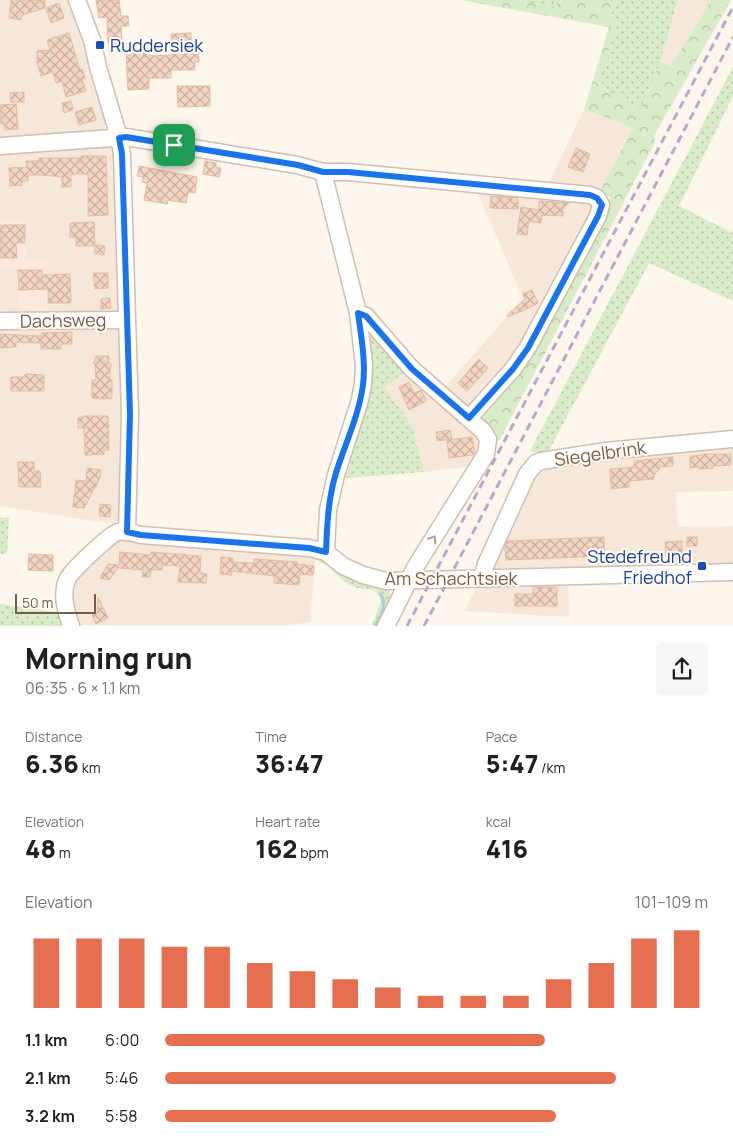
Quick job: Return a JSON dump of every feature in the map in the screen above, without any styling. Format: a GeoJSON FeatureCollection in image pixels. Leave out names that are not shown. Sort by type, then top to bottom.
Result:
{"type":"FeatureCollection","features":[{"type":"Feature","properties":{"kind":"street"},"geometry":{"type":"LineString","coordinates":[[71,626],[64,597],[68,579],[73,570],[122,532],[130,414],[122,154],[92,40],[77,0]]}},
{"type":"Feature","properties":{"kind":"street"},"geometry":{"type":"LineString","coordinates":[[0,146],[126,137],[298,165],[323,172],[348,172],[590,195],[600,201],[602,205],[598,216],[528,348],[513,369],[469,418]]}},
{"type":"Feature","properties":{"kind":"street"},"geometry":{"type":"LineString","coordinates":[[323,172],[358,313],[364,365],[363,384],[351,430],[336,474],[328,510],[326,552]]}},
{"type":"Feature","properties":{"kind":"street"},"geometry":{"type":"LineString","coordinates":[[358,313],[366,316],[412,369],[483,430],[488,439],[486,454],[409,581],[386,626]]}},
{"type":"Feature","properties":{"kind":"street","name":"Dachsweg"},"geometry":{"type":"LineString","coordinates":[[0,321],[126,320]]}},
{"type":"Feature","properties":{"kind":"street","name":"Siegelbrink"},"geometry":{"type":"LineString","coordinates":[[482,578],[486,564],[527,474],[536,463],[606,451],[733,439]]}},
{"type":"Feature","properties":{"kind":"street","name":"Am Schachtsiek"},"geometry":{"type":"LineString","coordinates":[[122,532],[309,548],[326,552],[343,566],[363,575],[386,581],[733,572]]}},
{"type":"Feature","properties":{"kind":"shaded area"},"geometry":{"type":"Polygon","coordinates":[[[0,0],[69,0],[88,53],[107,123],[103,129],[78,134],[0,140],[0,0]]]}},
{"type":"Feature","properties":{"kind":"shaded area"},"geometry":{"type":"Polygon","coordinates":[[[678,0],[711,0],[671,66],[660,62],[678,0]]]}},
{"type":"Feature","properties":{"kind":"shaded area"},"geometry":{"type":"Polygon","coordinates":[[[584,109],[633,128],[599,193],[547,187],[584,109]]]}},
{"type":"Feature","properties":{"kind":"shaded area"},"geometry":{"type":"Polygon","coordinates":[[[112,143],[116,152],[120,308],[115,311],[48,313],[47,259],[26,260],[25,220],[0,220],[0,151],[112,143]]]}},
{"type":"Feature","properties":{"kind":"shaded area"},"geometry":{"type":"Polygon","coordinates":[[[476,189],[588,201],[594,206],[512,365],[469,409],[442,390],[523,299],[476,189]]]}},
{"type":"Feature","properties":{"kind":"shaded area"},"geometry":{"type":"Polygon","coordinates":[[[0,220],[25,220],[26,260],[47,259],[48,313],[19,313],[17,269],[0,269],[0,220]]]}},
{"type":"Feature","properties":{"kind":"shaded area"},"geometry":{"type":"Polygon","coordinates":[[[0,269],[17,269],[19,313],[0,313],[0,269]]]}},
{"type":"Feature","properties":{"kind":"shaded area"},"geometry":{"type":"Polygon","coordinates":[[[0,325],[117,325],[121,331],[124,415],[120,517],[113,524],[0,506],[0,325]]]}},
{"type":"Feature","properties":{"kind":"shaded area"},"geometry":{"type":"Polygon","coordinates":[[[407,371],[483,437],[474,466],[424,472],[412,426],[385,387],[407,371]]]}},
{"type":"Feature","properties":{"kind":"shaded area"},"geometry":{"type":"Polygon","coordinates":[[[733,445],[733,491],[676,492],[678,527],[733,526],[733,565],[495,571],[491,564],[528,484],[542,466],[733,445]]]}},
{"type":"Feature","properties":{"kind":"shaded area"},"geometry":{"type":"Polygon","coordinates":[[[123,538],[316,556],[310,622],[290,625],[75,625],[69,591],[76,574],[111,542],[123,538]]]}},
{"type":"Feature","properties":{"kind":"shaded area"},"geometry":{"type":"Polygon","coordinates":[[[568,581],[570,617],[464,611],[478,585],[568,581]]]}},
{"type":"Feature","properties":{"kind":"green space"},"geometry":{"type":"Polygon","coordinates":[[[460,0],[512,0],[552,7],[563,0],[615,0],[611,17],[615,26],[601,88],[641,108],[660,62],[671,66],[711,0],[731,0],[654,136],[655,142],[499,441],[480,421],[520,374],[611,197],[599,193],[633,128],[584,109],[609,27],[460,0]]]}},
{"type":"Feature","properties":{"kind":"green space"},"geometry":{"type":"Polygon","coordinates":[[[512,0],[563,0],[552,7],[512,0]]]}},
{"type":"Feature","properties":{"kind":"green space"},"geometry":{"type":"Polygon","coordinates":[[[615,0],[678,0],[660,62],[641,109],[601,88],[615,26],[611,17],[615,0]]]}},
{"type":"Feature","properties":{"kind":"green space"},"geometry":{"type":"Polygon","coordinates":[[[733,67],[733,96],[679,206],[733,233],[733,301],[649,263],[547,454],[530,451],[733,67]]]}},
{"type":"Feature","properties":{"kind":"green space"},"geometry":{"type":"Polygon","coordinates":[[[374,332],[407,371],[385,387],[412,426],[424,472],[346,478],[359,431],[367,389],[366,341],[374,332]]]}},
{"type":"Feature","properties":{"kind":"green space"},"geometry":{"type":"Polygon","coordinates":[[[0,517],[9,518],[7,554],[0,554],[0,517]]]}},
{"type":"Feature","properties":{"kind":"green space"},"geometry":{"type":"Polygon","coordinates":[[[316,556],[384,586],[388,590],[391,595],[390,605],[380,625],[372,625],[381,601],[380,596],[373,590],[357,588],[346,583],[326,565],[316,559],[316,556]]]}},
{"type":"Feature","properties":{"kind":"green space"},"geometry":{"type":"Polygon","coordinates":[[[0,604],[63,613],[67,626],[0,626],[0,604]]]}},
{"type":"Feature","properties":{"kind":"building"},"geometry":{"type":"Polygon","coordinates":[[[11,0],[45,0],[45,8],[22,15],[21,20],[9,18],[11,0]]]}},
{"type":"Feature","properties":{"kind":"building"},"geometry":{"type":"Polygon","coordinates":[[[96,0],[119,0],[121,16],[128,16],[129,26],[121,26],[122,43],[108,43],[107,17],[99,18],[96,0]]]}},
{"type":"Feature","properties":{"kind":"building"},"geometry":{"type":"Polygon","coordinates":[[[59,3],[64,18],[51,23],[46,8],[59,3]]]}},
{"type":"Feature","properties":{"kind":"building"},"geometry":{"type":"Polygon","coordinates":[[[69,33],[80,70],[82,69],[85,78],[82,79],[86,91],[66,97],[62,81],[56,83],[53,72],[41,76],[37,63],[37,51],[50,50],[47,40],[69,33]]]}},
{"type":"Feature","properties":{"kind":"building"},"geometry":{"type":"Polygon","coordinates":[[[191,33],[191,47],[198,47],[199,62],[195,62],[195,70],[171,70],[171,78],[149,78],[149,89],[128,90],[126,52],[150,52],[150,56],[172,55],[171,34],[191,33]]]}},
{"type":"Feature","properties":{"kind":"building"},"geometry":{"type":"Polygon","coordinates":[[[177,86],[210,86],[210,106],[178,107],[177,86]]]}},
{"type":"Feature","properties":{"kind":"building"},"geometry":{"type":"Polygon","coordinates":[[[24,92],[24,102],[11,102],[10,93],[24,92]]]}},
{"type":"Feature","properties":{"kind":"building"},"geometry":{"type":"Polygon","coordinates":[[[71,101],[73,110],[64,113],[62,103],[71,101]]]}},
{"type":"Feature","properties":{"kind":"building"},"geometry":{"type":"Polygon","coordinates":[[[16,104],[18,129],[5,130],[4,124],[1,124],[0,105],[16,104]]]}},
{"type":"Feature","properties":{"kind":"building"},"geometry":{"type":"Polygon","coordinates":[[[92,107],[96,120],[79,125],[75,112],[92,107]]]}},
{"type":"Feature","properties":{"kind":"building"},"geometry":{"type":"Polygon","coordinates":[[[576,148],[590,154],[583,172],[568,167],[576,148]]]}},
{"type":"Feature","properties":{"kind":"building"},"geometry":{"type":"Polygon","coordinates":[[[81,156],[106,156],[108,215],[88,216],[88,174],[71,174],[71,187],[62,187],[62,177],[40,175],[28,175],[28,181],[22,181],[22,185],[10,186],[9,168],[27,167],[26,161],[39,161],[39,158],[81,158],[81,156]]]}},
{"type":"Feature","properties":{"kind":"building"},"geometry":{"type":"Polygon","coordinates":[[[205,161],[216,163],[216,167],[221,168],[219,177],[203,174],[205,161]]]}},
{"type":"Feature","properties":{"kind":"building"},"geometry":{"type":"Polygon","coordinates":[[[139,166],[197,177],[195,193],[188,192],[186,203],[168,200],[167,204],[144,200],[147,183],[142,182],[143,177],[137,176],[139,166]]]}},
{"type":"Feature","properties":{"kind":"building"},"geometry":{"type":"Polygon","coordinates":[[[491,196],[518,198],[518,209],[490,208],[491,196]]]}},
{"type":"Feature","properties":{"kind":"building"},"geometry":{"type":"Polygon","coordinates":[[[539,201],[569,203],[563,208],[563,216],[542,215],[541,223],[529,221],[527,235],[517,234],[521,207],[539,210],[539,201]]]}},
{"type":"Feature","properties":{"kind":"building"},"geometry":{"type":"Polygon","coordinates":[[[94,222],[95,246],[76,246],[76,237],[70,237],[70,223],[94,222]]]}},
{"type":"Feature","properties":{"kind":"building"},"geometry":{"type":"Polygon","coordinates":[[[0,225],[25,225],[25,243],[16,243],[17,258],[0,258],[0,225]]]}},
{"type":"Feature","properties":{"kind":"building"},"geometry":{"type":"Polygon","coordinates":[[[96,245],[105,246],[104,255],[94,253],[96,245]]]}},
{"type":"Feature","properties":{"kind":"building"},"geometry":{"type":"Polygon","coordinates":[[[18,270],[42,270],[42,275],[70,274],[71,303],[48,303],[48,289],[19,290],[18,270]]]}},
{"type":"Feature","properties":{"kind":"building"},"geometry":{"type":"Polygon","coordinates":[[[93,273],[108,273],[108,288],[95,289],[93,273]]]}},
{"type":"Feature","properties":{"kind":"building"},"geometry":{"type":"Polygon","coordinates":[[[532,290],[538,303],[508,317],[507,315],[525,299],[523,294],[532,290]]]}},
{"type":"Feature","properties":{"kind":"building"},"geometry":{"type":"Polygon","coordinates":[[[110,298],[111,308],[101,309],[101,299],[110,298]]]}},
{"type":"Feature","properties":{"kind":"building"},"geometry":{"type":"Polygon","coordinates":[[[72,332],[72,344],[61,344],[61,349],[41,349],[41,343],[16,342],[16,347],[0,348],[0,334],[41,336],[41,333],[72,332]]]}},
{"type":"Feature","properties":{"kind":"building"},"geometry":{"type":"Polygon","coordinates":[[[95,356],[109,356],[109,363],[112,365],[110,368],[110,380],[112,380],[112,398],[92,398],[92,380],[96,380],[95,365],[93,363],[95,356]]]}},
{"type":"Feature","properties":{"kind":"building"},"geometry":{"type":"Polygon","coordinates":[[[479,359],[488,368],[467,391],[458,383],[479,359]]]}},
{"type":"Feature","properties":{"kind":"building"},"geometry":{"type":"Polygon","coordinates":[[[26,374],[44,375],[44,391],[11,391],[11,377],[23,377],[26,374]]]}},
{"type":"Feature","properties":{"kind":"building"},"geometry":{"type":"Polygon","coordinates":[[[409,382],[414,393],[421,390],[427,401],[409,410],[399,387],[409,382]]]}},
{"type":"Feature","properties":{"kind":"building"},"geometry":{"type":"Polygon","coordinates":[[[84,416],[108,416],[109,450],[104,450],[104,454],[85,455],[84,428],[78,428],[78,418],[84,416]]]}},
{"type":"Feature","properties":{"kind":"building"},"geometry":{"type":"Polygon","coordinates":[[[450,430],[452,439],[437,441],[436,432],[450,430]]]}},
{"type":"Feature","properties":{"kind":"building"},"geometry":{"type":"Polygon","coordinates":[[[472,437],[475,453],[473,455],[449,458],[447,440],[472,437]]]}},
{"type":"Feature","properties":{"kind":"building"},"geometry":{"type":"Polygon","coordinates":[[[731,454],[731,465],[713,466],[713,468],[690,468],[690,456],[731,454]]]}},
{"type":"Feature","properties":{"kind":"building"},"geometry":{"type":"Polygon","coordinates":[[[673,457],[673,466],[661,467],[654,475],[654,479],[629,481],[629,487],[611,489],[610,469],[634,467],[634,461],[673,457]]]}},
{"type":"Feature","properties":{"kind":"building"},"geometry":{"type":"Polygon","coordinates":[[[18,462],[34,462],[34,471],[40,471],[41,487],[19,487],[18,462]]]}},
{"type":"Feature","properties":{"kind":"building"},"geometry":{"type":"Polygon","coordinates":[[[87,468],[101,470],[100,478],[84,508],[73,507],[76,480],[86,481],[87,468]]]}},
{"type":"Feature","properties":{"kind":"building"},"geometry":{"type":"Polygon","coordinates":[[[100,504],[111,505],[110,517],[99,516],[100,504]]]}},
{"type":"Feature","properties":{"kind":"building"},"geometry":{"type":"Polygon","coordinates":[[[604,537],[605,556],[506,560],[505,547],[507,541],[604,537]]]}},
{"type":"Feature","properties":{"kind":"building"},"geometry":{"type":"Polygon","coordinates":[[[687,537],[697,537],[697,546],[687,546],[687,537]]]}},
{"type":"Feature","properties":{"kind":"building"},"geometry":{"type":"Polygon","coordinates":[[[682,541],[682,556],[666,556],[665,542],[682,541]]]}},
{"type":"Feature","properties":{"kind":"building"},"geometry":{"type":"Polygon","coordinates":[[[120,552],[151,555],[151,552],[201,556],[200,573],[207,574],[206,583],[178,582],[180,566],[162,565],[162,570],[151,570],[150,577],[142,577],[143,570],[119,567],[109,580],[100,578],[108,564],[119,565],[120,552]]]}},
{"type":"Feature","properties":{"kind":"building"},"geometry":{"type":"Polygon","coordinates":[[[29,554],[53,555],[53,571],[28,570],[29,554]]]}},
{"type":"Feature","properties":{"kind":"building"},"geometry":{"type":"Polygon","coordinates":[[[221,557],[233,558],[233,562],[254,563],[254,559],[297,562],[297,564],[314,566],[313,575],[300,574],[299,585],[274,583],[274,576],[232,571],[232,575],[220,574],[221,557]]]}},
{"type":"Feature","properties":{"kind":"building"},"geometry":{"type":"Polygon","coordinates":[[[533,587],[557,587],[557,606],[515,606],[515,594],[533,594],[533,587]]]}},
{"type":"Feature","properties":{"kind":"building"},"geometry":{"type":"Polygon","coordinates":[[[98,597],[108,618],[96,624],[92,615],[97,613],[98,597]]]}},
{"type":"Feature","properties":{"kind":"waterway"},"geometry":{"type":"LineString","coordinates":[[375,626],[384,606],[380,594]]}},
{"type":"Feature","properties":{"kind":"railway"},"geometry":{"type":"LineString","coordinates":[[407,626],[733,7]]}},
{"type":"Feature","properties":{"kind":"railway"},"geometry":{"type":"LineString","coordinates":[[424,626],[733,37]]}},
{"type":"Feature","properties":{"kind":"place","name":"Ruddersiek"},"geometry":{"type":"Point","coordinates":[100,45]}},
{"type":"Feature","properties":{"kind":"place","name":"Stedefreund Friedhof"},"geometry":{"type":"Point","coordinates":[702,566]}},
{"type":"Feature","properties":{"kind":"route"},"geometry":{"type":"LineString","coordinates":[[126,137],[174,145],[298,165],[323,172],[348,172],[590,195],[597,198],[602,205],[598,216],[528,348],[513,369],[469,418],[412,369],[366,316],[358,313],[364,365],[363,384],[351,430],[336,474],[328,510],[326,552],[309,548],[141,535],[127,532],[130,414],[122,154],[119,138],[126,137]]}}]}
